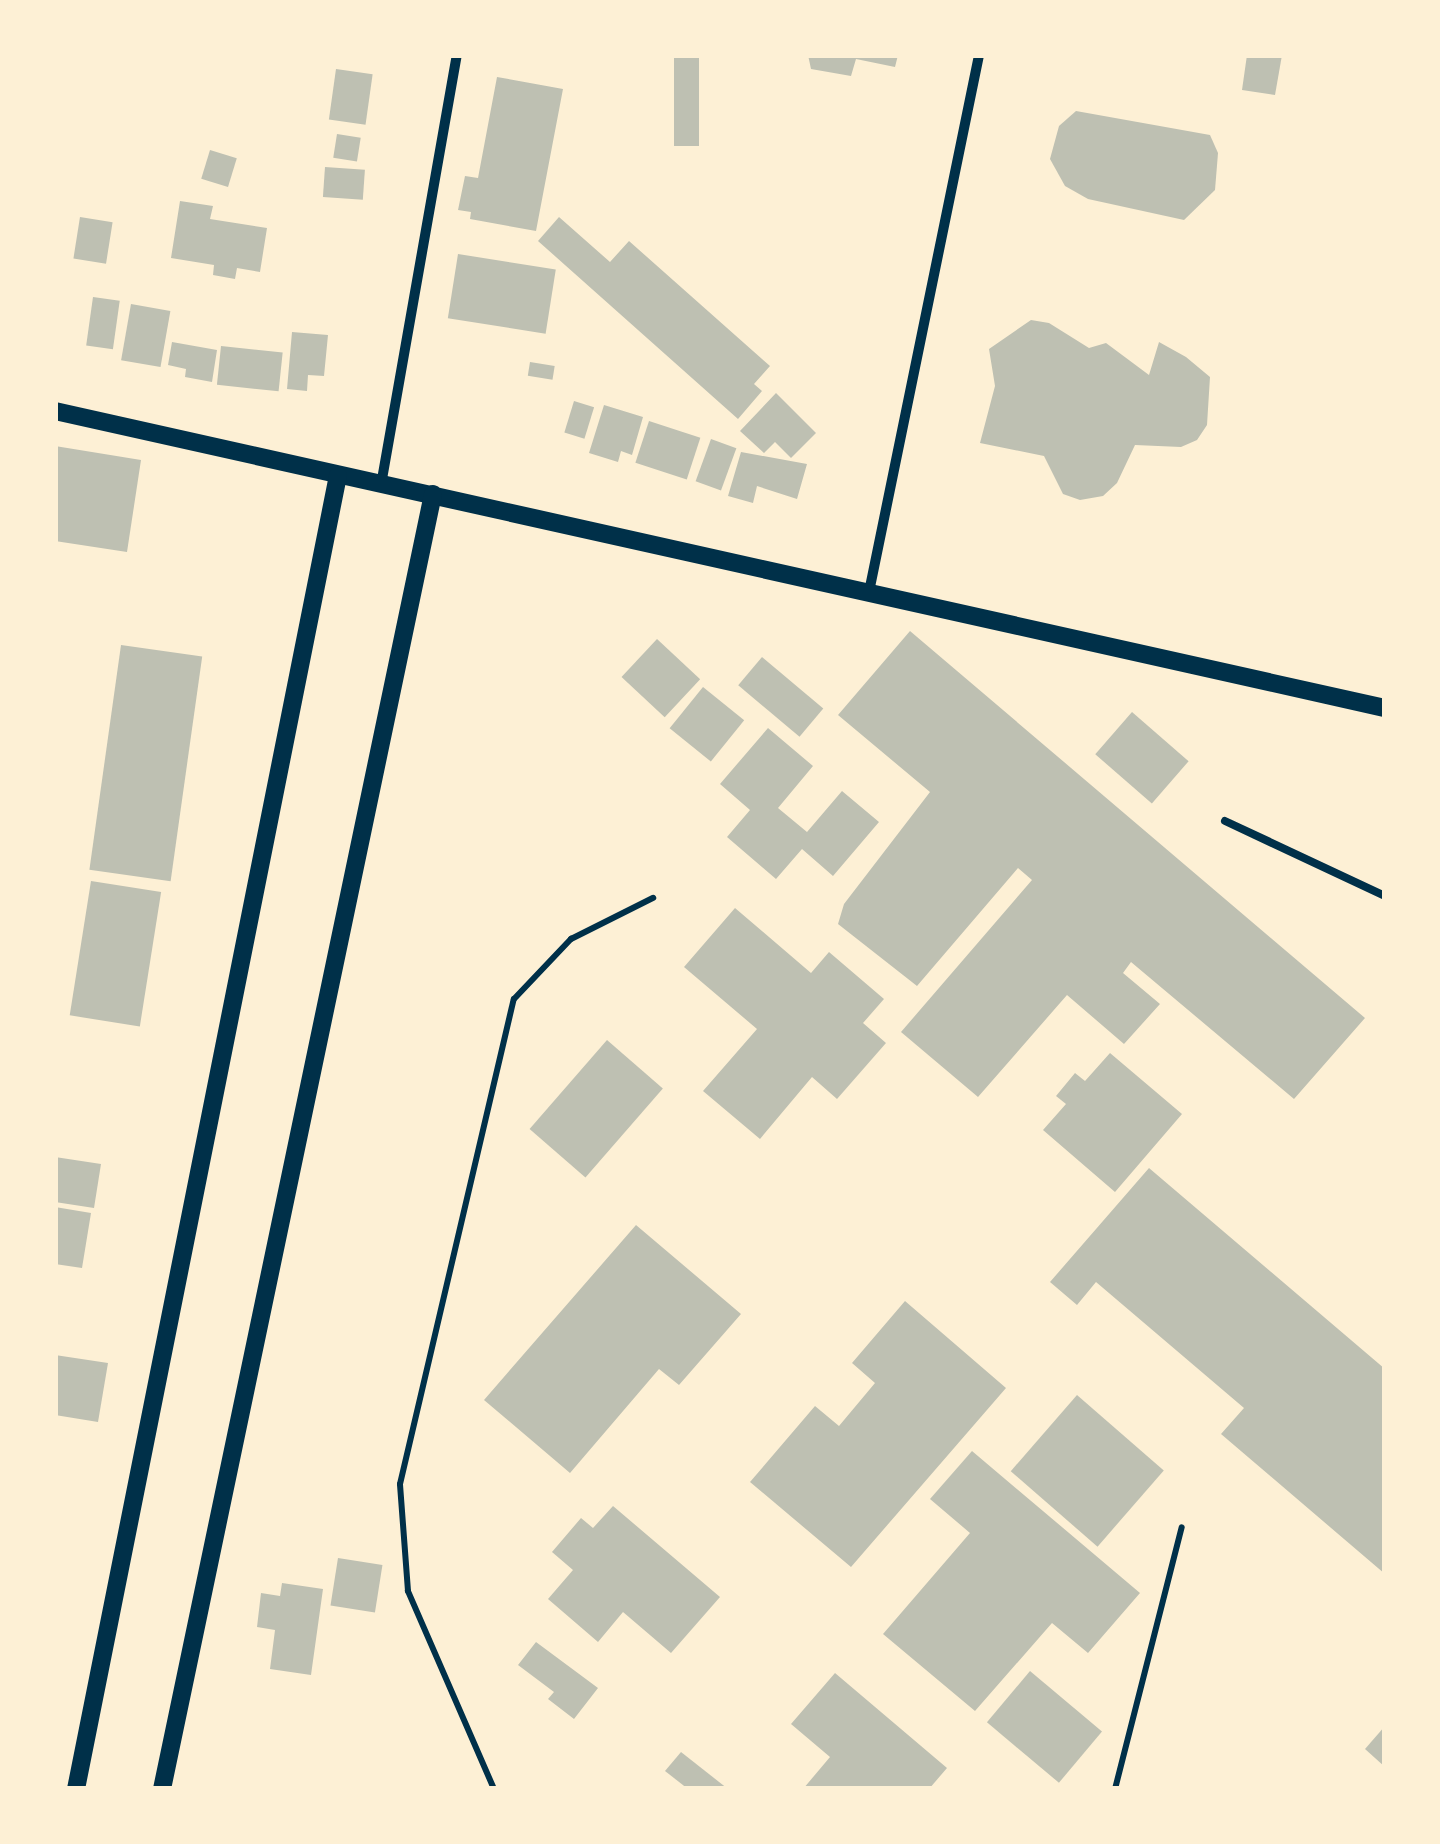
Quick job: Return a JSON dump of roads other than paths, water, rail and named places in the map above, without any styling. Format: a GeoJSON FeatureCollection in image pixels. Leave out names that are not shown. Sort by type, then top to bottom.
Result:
{"type":"FeatureCollection","features":[{"type":"Feature","properties":{"kind":"street"},"geometry":{"type":"LineString","coordinates":[[381,485],[457,55]]}},
{"type":"Feature","properties":{"kind":"street"},"geometry":{"type":"LineString","coordinates":[[868,592],[979,55]]}},
{"type":"Feature","properties":{"kind":"street"},"geometry":{"type":"LineString","coordinates":[[55,410],[1385,708]]}},
{"type":"Feature","properties":{"kind":"street"},"geometry":{"type":"LineString","coordinates":[[76,1789],[338,476]]}},
{"type":"Feature","properties":{"kind":"street"},"geometry":{"type":"LineString","coordinates":[[162,1789],[432,494]]}},
{"type":"Feature","properties":{"kind":"lane"},"geometry":{"type":"LineString","coordinates":[[1226,821],[1385,896]]}}]}
